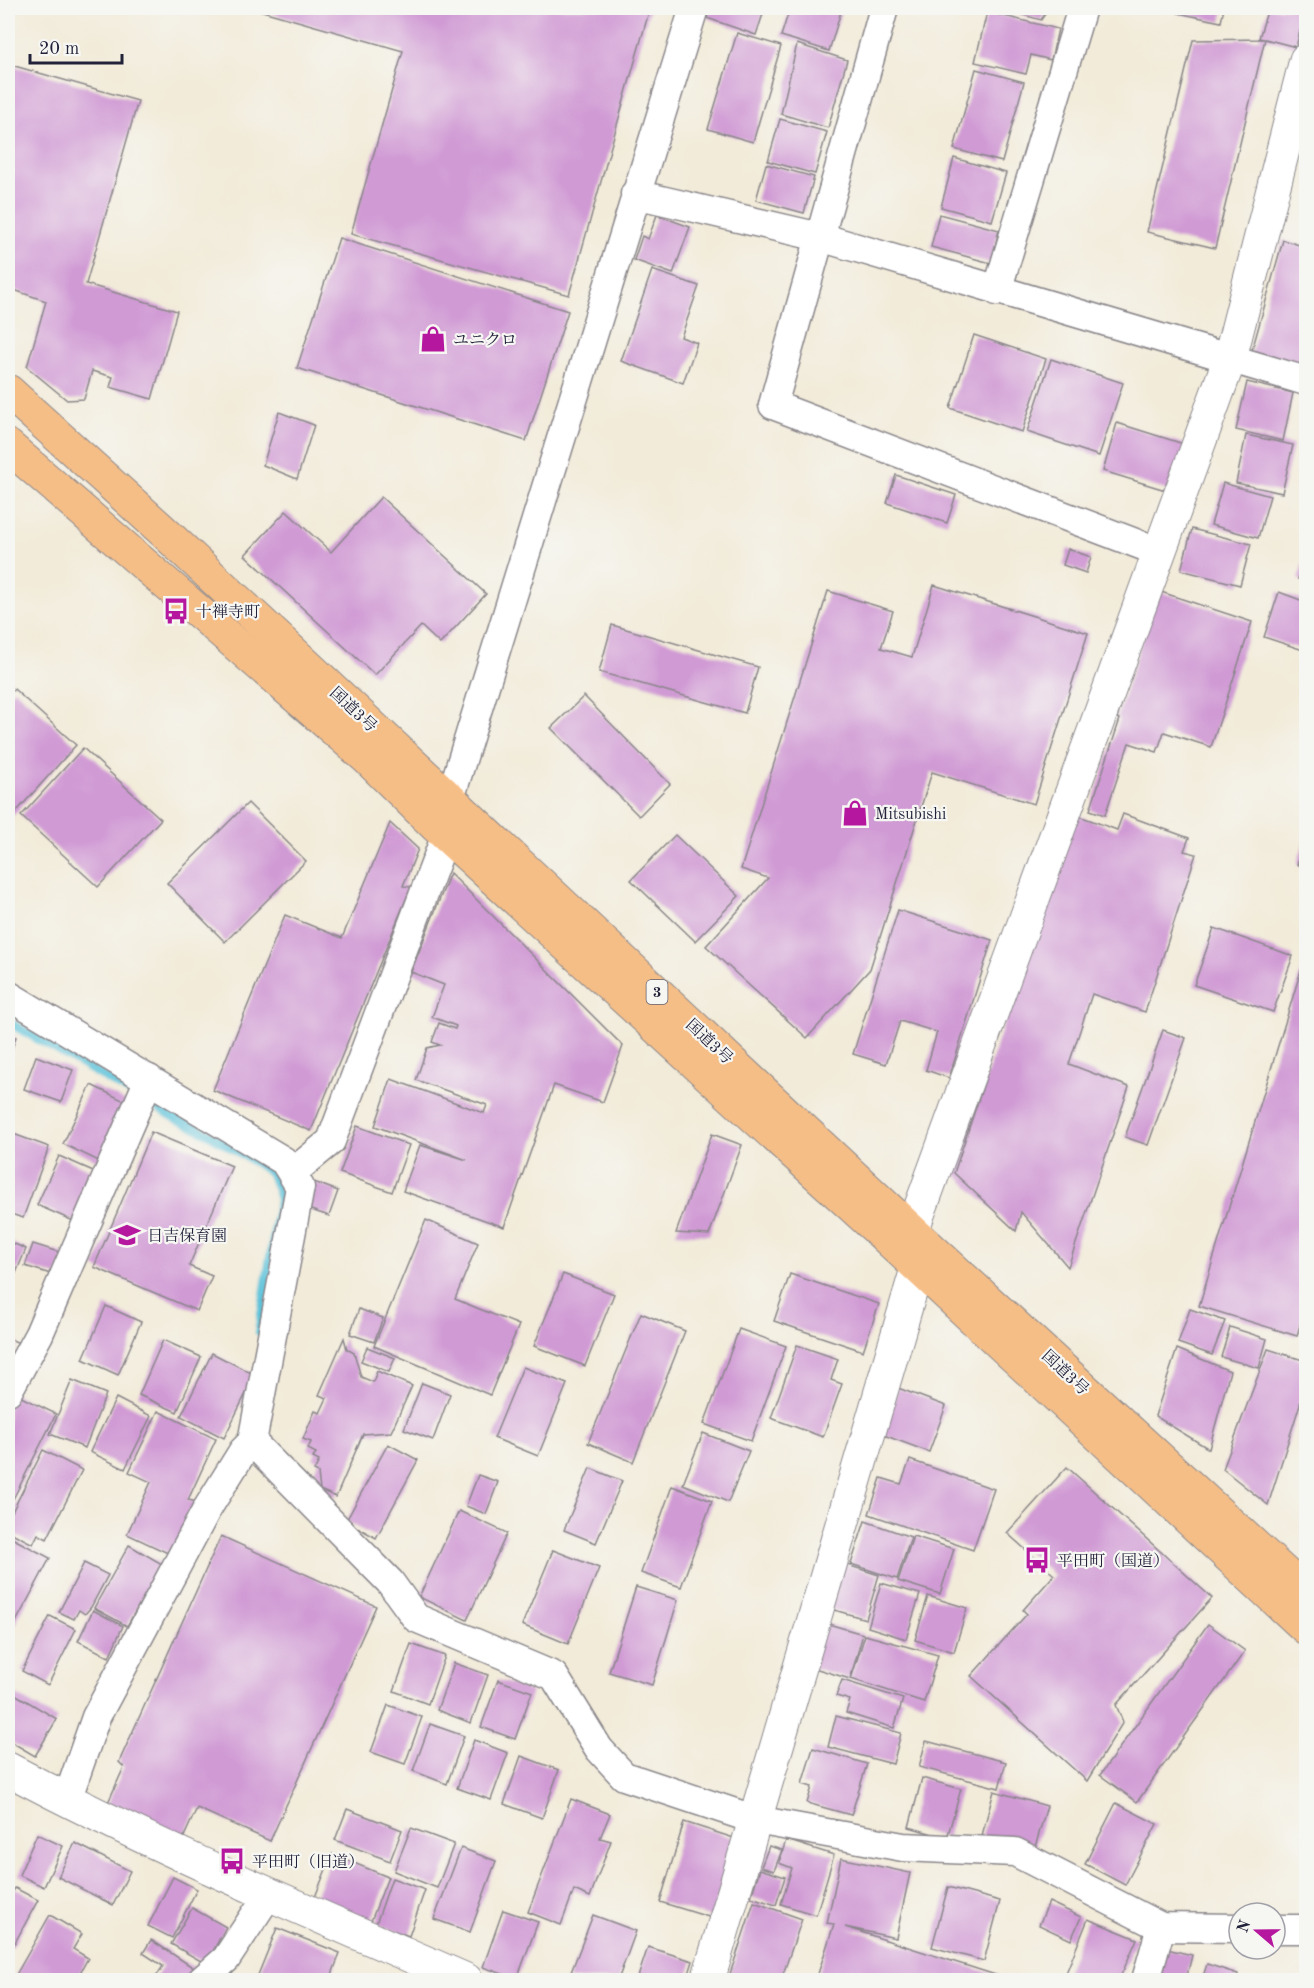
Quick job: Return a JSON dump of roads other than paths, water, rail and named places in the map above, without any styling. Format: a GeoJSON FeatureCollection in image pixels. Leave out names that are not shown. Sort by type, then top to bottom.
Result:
{"type":"FeatureCollection","features":[{"type":"Feature","properties":{"kind":"highway","name":"国道3号"},"geometry":{"type":"LineString","coordinates":[[8,391],[117,489],[912,1231],[1306,1593]]}},
{"type":"Feature","properties":{"kind":"highway","name":"国道3号"},"geometry":{"type":"LineString","coordinates":[[8,446],[367,758],[446,835],[858,1212],[1306,1628]]}},
{"type":"Feature","properties":{"kind":"street"},"geometry":{"type":"LineString","coordinates":[[450,799],[694,8]]}},
{"type":"Feature","properties":{"kind":"street"},"geometry":{"type":"LineString","coordinates":[[884,8],[773,405],[1159,552]]}},
{"type":"Feature","properties":{"kind":"street"},"geometry":{"type":"LineString","coordinates":[[998,291],[1082,8]]}},
{"type":"Feature","properties":{"kind":"street"},"geometry":{"type":"LineString","coordinates":[[708,1980],[917,1269],[912,1231],[1230,358],[1306,60]]}},
{"type":"Feature","properties":{"kind":"street"},"geometry":{"type":"LineString","coordinates":[[635,194],[820,237],[1306,381]]}},
{"type":"Feature","properties":{"kind":"street"},"geometry":{"type":"LineString","coordinates":[[291,1173],[332,1141],[446,835]]}},
{"type":"Feature","properties":{"kind":"street"},"geometry":{"type":"LineString","coordinates":[[8,995],[284,1161],[300,1186],[252,1442],[243,1451],[207,1509],[96,1717],[67,1800]]}},
{"type":"Feature","properties":{"kind":"street"},"geometry":{"type":"LineString","coordinates":[[8,1392],[39,1334],[149,1079]]}},
{"type":"Feature","properties":{"kind":"street"},"geometry":{"type":"LineString","coordinates":[[252,1442],[390,1582],[416,1618],[554,1676],[599,1749],[624,1776],[756,1820],[903,1847],[1015,1852],[1161,1927],[1227,1928]]}},
{"type":"Feature","properties":{"kind":"street"},"geometry":{"type":"LineString","coordinates":[[8,1769],[67,1800],[268,1894],[466,1980]]}},
{"type":"Feature","properties":{"kind":"street"},"geometry":{"type":"LineString","coordinates":[[214,1976],[268,1894]]}},
{"type":"Feature","properties":{"kind":"street"},"geometry":{"type":"LineString","coordinates":[[1146,1980],[1161,1927]]}},
{"type":"Feature","properties":{"kind":"street"},"geometry":{"type":"LineString","coordinates":[[1287,1929],[1306,1929]]}},
{"type":"Feature","properties":{"kind":"waterway"},"geometry":{"type":"LineString","coordinates":[[8,1022],[178,1119],[209,1134],[271,1172],[280,1197],[259,1331]]}},
{"type":"Feature","properties":{"kind":"place","name":"ユニクロ"},"geometry":{"type":"Point","coordinates":[433,339]}},
{"type":"Feature","properties":{"kind":"place","name":"十禅寺町"},"geometry":{"type":"Point","coordinates":[176,611]}},
{"type":"Feature","properties":{"kind":"place","name":"Mitsubishi"},"geometry":{"type":"Point","coordinates":[855,813]}},
{"type":"Feature","properties":{"kind":"place","name":"日吉保育園"},"geometry":{"type":"Point","coordinates":[127,1235]}},
{"type":"Feature","properties":{"kind":"place","name":"平田町（国道）"},"geometry":{"type":"Point","coordinates":[1037,1560]}},
{"type":"Feature","properties":{"kind":"place","name":"平田町（旧道）"},"geometry":{"type":"Point","coordinates":[232,1861]}}]}
